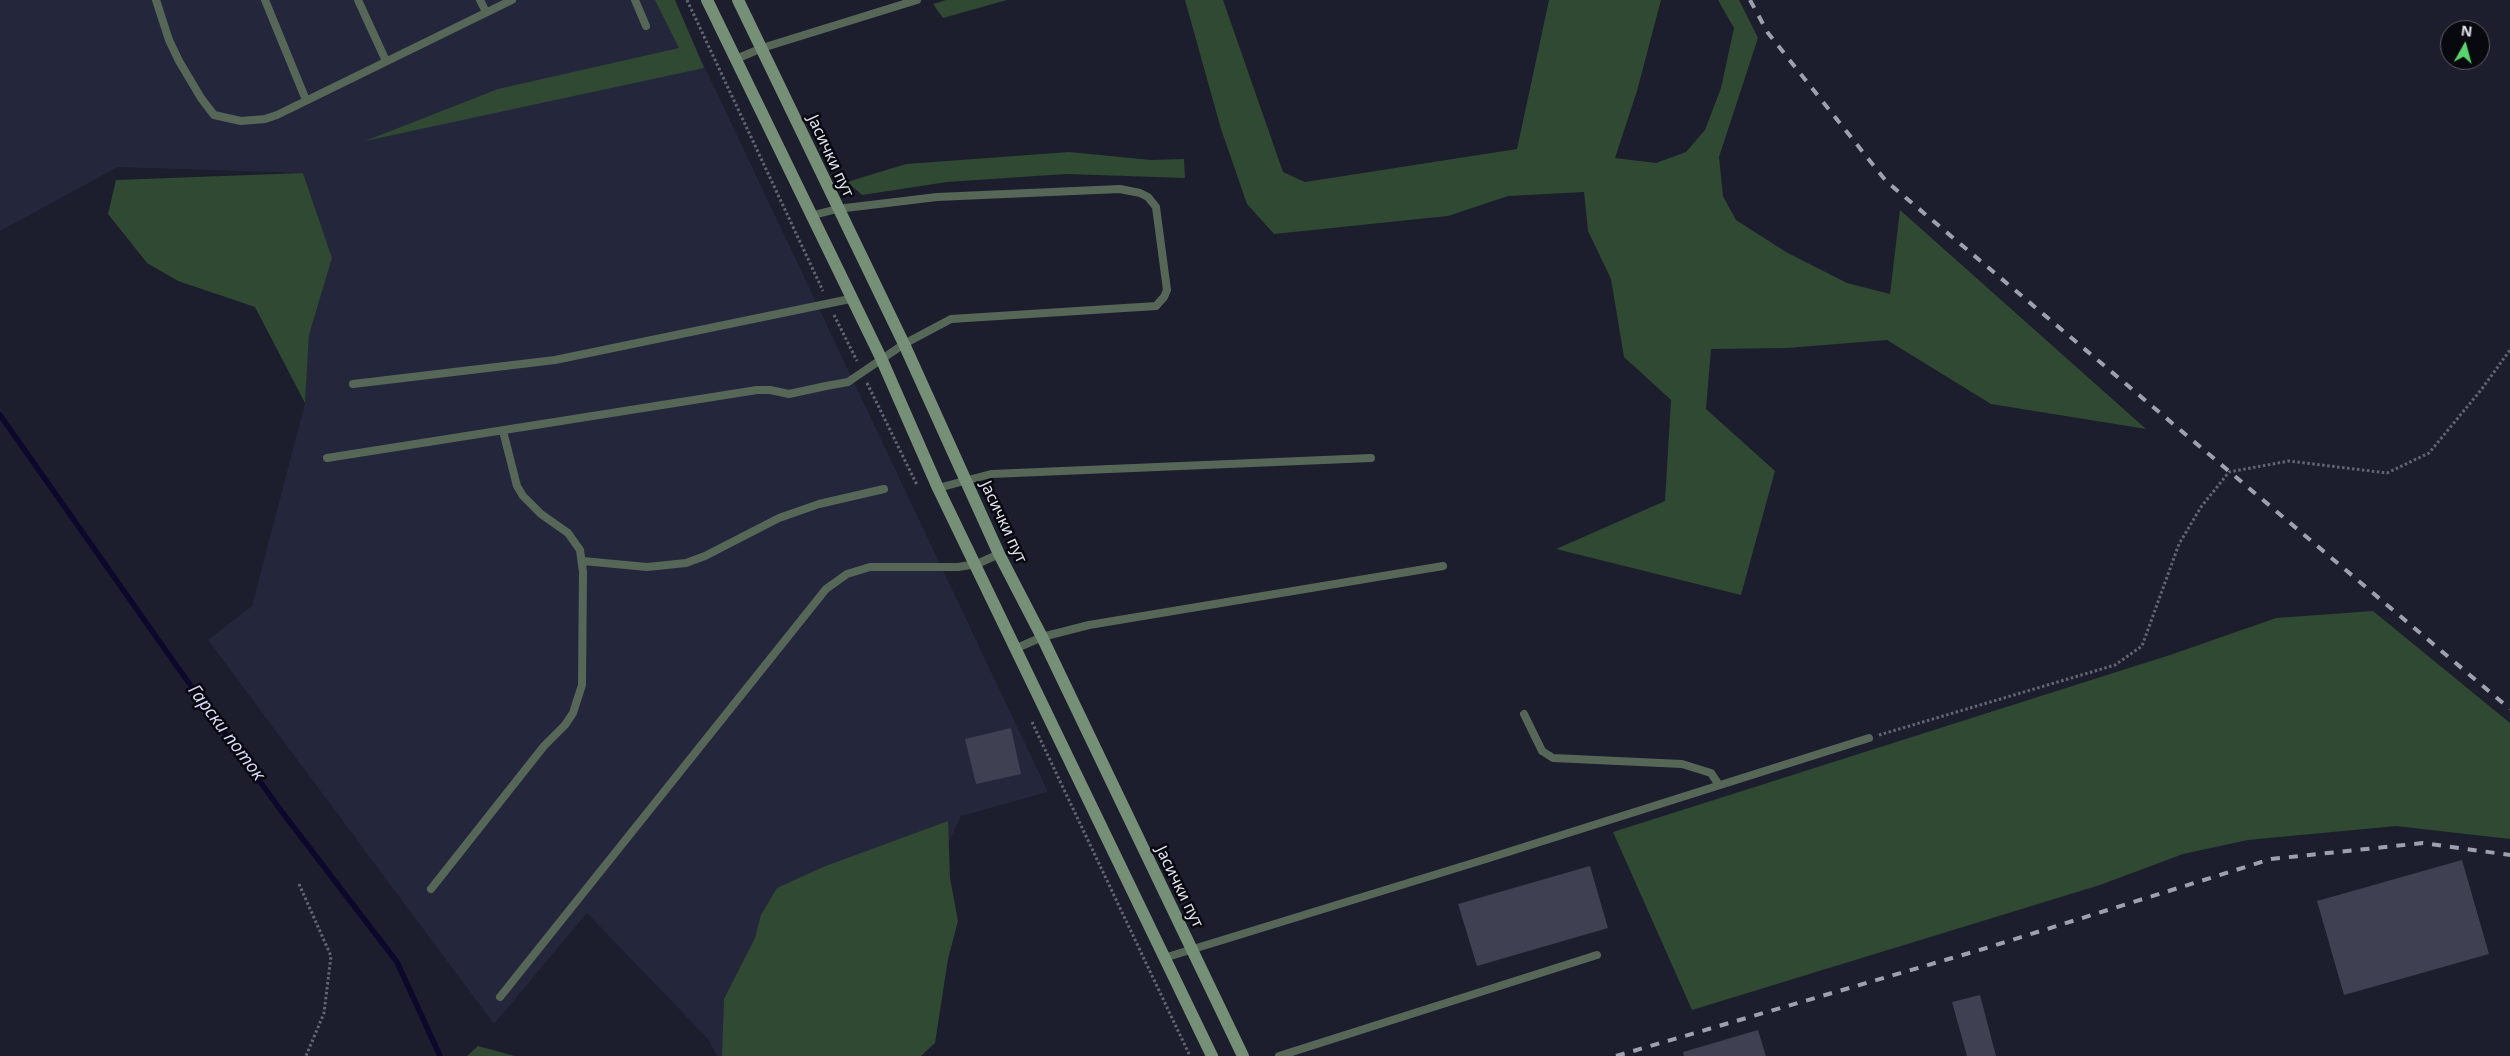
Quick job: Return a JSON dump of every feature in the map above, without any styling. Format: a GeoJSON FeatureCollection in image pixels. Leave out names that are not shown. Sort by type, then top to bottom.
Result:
{"type":"FeatureCollection","features":[{"type":"Feature","properties":{"kind":"main road"},"geometry":{"type":"LineString","coordinates":[[707,0],[880,358],[938,488],[977,564],[1212,1056]]}},
{"type":"Feature","properties":{"kind":"main road","name":"Јасички пут"},"geometry":{"type":"LineString","coordinates":[[738,0],[837,209],[904,344],[999,554],[1042,637],[1243,1056]]}},
{"type":"Feature","properties":{"kind":"lane"},"geometry":{"type":"LineString","coordinates":[[156,0],[178,61],[189,80],[214,115],[241,121],[265,119],[512,0]]}},
{"type":"Feature","properties":{"kind":"lane"},"geometry":{"type":"LineString","coordinates":[[265,0],[306,100]]}},
{"type":"Feature","properties":{"kind":"lane"},"geometry":{"type":"LineString","coordinates":[[358,0],[386,61]]}},
{"type":"Feature","properties":{"kind":"lane"},"geometry":{"type":"LineString","coordinates":[[480,0],[486,12]]}},
{"type":"Feature","properties":{"kind":"lane"},"geometry":{"type":"LineString","coordinates":[[635,0],[646,26]]}},
{"type":"Feature","properties":{"kind":"lane"},"geometry":{"type":"LineString","coordinates":[[736,59],[762,48],[917,0]]}},
{"type":"Feature","properties":{"kind":"lane"},"geometry":{"type":"LineString","coordinates":[[327,458],[757,390],[770,390],[789,394],[848,382],[880,358],[951,319],[1156,306],[1167,290],[1156,206],[1148,197],[1140,193],[1120,189],[937,197],[837,209],[810,216]]}},
{"type":"Feature","properties":{"kind":"lane"},"geometry":{"type":"LineString","coordinates":[[353,384],[555,360],[850,299]]}},
{"type":"Feature","properties":{"kind":"lane"},"geometry":{"type":"LineString","coordinates":[[431,889],[544,746],[565,725],[573,713],[580,692],[583,671],[583,561],[580,550],[568,533],[541,514],[520,491],[503,431]]}},
{"type":"Feature","properties":{"kind":"lane"},"geometry":{"type":"LineString","coordinates":[[938,488],[991,474],[1371,458]]}},
{"type":"Feature","properties":{"kind":"lane"},"geometry":{"type":"LineString","coordinates":[[583,561],[647,567],[686,563],[705,556],[759,526],[792,513],[819,504],[884,489]]}},
{"type":"Feature","properties":{"kind":"lane"},"geometry":{"type":"LineString","coordinates":[[500,997],[826,590],[847,574],[870,567],[958,567],[977,564],[999,554]]}},
{"type":"Feature","properties":{"kind":"lane"},"geometry":{"type":"LineString","coordinates":[[1016,648],[1042,637],[1089,625],[1443,566]]}},
{"type":"Feature","properties":{"kind":"lane"},"geometry":{"type":"LineString","coordinates":[[1524,714],[1542,751],[1553,758],[1682,764],[1711,773],[1719,785]]}},
{"type":"Feature","properties":{"kind":"lane"},"geometry":{"type":"LineString","coordinates":[[1164,958],[1869,738]]}},
{"type":"Feature","properties":{"kind":"lane"},"geometry":{"type":"LineString","coordinates":[[1279,1056],[1597,955]]}},
{"type":"Feature","properties":{"kind":"path"},"geometry":{"type":"LineString","coordinates":[[1869,738],[2114,664],[2142,646],[2179,544],[2201,507],[2230,472],[2289,461],[2387,473],[2429,453],[2481,390],[2510,350]]}},
{"type":"Feature","properties":{"kind":"path"},"geometry":{"type":"LineString","coordinates":[[299,884],[331,956],[324,1013],[306,1056]]}},
{"type":"Feature","properties":{"kind":"shaded area"},"geometry":{"type":"Polygon","coordinates":[[[0,0],[673,0],[1048,792],[961,816],[901,944],[817,1056],[717,1056],[708,1039],[587,913],[494,1024],[208,640],[252,606],[305,403],[309,335],[332,258],[303,173],[118,167],[0,231],[0,0]]]}},
{"type":"Feature","properties":{"kind":"green space"},"geometry":{"type":"Polygon","coordinates":[[[655,0],[675,0],[704,68],[365,141],[498,89],[679,48],[655,0]]]}},
{"type":"Feature","properties":{"kind":"green space"},"geometry":{"type":"Polygon","coordinates":[[[946,0],[1007,0],[943,18],[933,4],[946,0]]]}},
{"type":"Feature","properties":{"kind":"green space"},"geometry":{"type":"Polygon","coordinates":[[[1185,0],[1223,0],[1283,172],[1305,182],[1517,149],[1549,0],[1661,0],[1637,91],[1615,158],[1656,163],[1686,152],[1705,130],[1721,88],[1734,28],[1718,0],[1739,0],[1758,38],[1719,157],[1723,196],[1736,220],[1786,252],[1847,283],[1890,294],[1900,210],[2146,429],[1991,404],[1887,340],[1787,348],[1711,349],[1706,409],[1775,471],[1741,595],[1556,549],[1665,501],[1671,400],[1624,357],[1611,279],[1588,231],[1584,192],[1508,196],[1448,216],[1274,234],[1247,204],[1221,129],[1185,0]]]}},
{"type":"Feature","properties":{"kind":"green space"},"geometry":{"type":"Polygon","coordinates":[[[1069,152],[1151,160],[1184,159],[1185,178],[1066,174],[947,182],[862,195],[847,182],[906,164],[1069,152]]]}},
{"type":"Feature","properties":{"kind":"green space"},"geometry":{"type":"Polygon","coordinates":[[[303,173],[332,258],[309,335],[305,403],[255,307],[178,281],[147,263],[108,214],[116,180],[303,173]]]}},
{"type":"Feature","properties":{"kind":"green space"},"geometry":{"type":"Polygon","coordinates":[[[2373,611],[2510,723],[2510,839],[2396,826],[2248,840],[2183,854],[2100,885],[1692,1010],[1613,832],[2173,654],[2276,618],[2373,611]]]}},
{"type":"Feature","properties":{"kind":"green space"},"geometry":{"type":"Polygon","coordinates":[[[948,821],[950,878],[958,921],[948,959],[935,1043],[921,1056],[722,1056],[724,999],[755,938],[761,915],[777,888],[823,867],[948,821]]]}},
{"type":"Feature","properties":{"kind":"green space"},"geometry":{"type":"Polygon","coordinates":[[[478,1046],[515,1056],[467,1056],[478,1046]]]}},
{"type":"Feature","properties":{"kind":"building"},"geometry":{"type":"Polygon","coordinates":[[[1011,728],[1021,774],[976,784],[965,739],[1011,728]]]}},
{"type":"Feature","properties":{"kind":"building"},"geometry":{"type":"Polygon","coordinates":[[[2462,860],[2489,954],[2344,995],[2317,901],[2462,860]]]}},
{"type":"Feature","properties":{"kind":"building"},"geometry":{"type":"Polygon","coordinates":[[[1590,866],[1608,928],[1477,966],[1458,904],[1590,866]]]}},
{"type":"Feature","properties":{"kind":"building"},"geometry":{"type":"Polygon","coordinates":[[[1980,995],[1996,1056],[1967,1056],[1952,1002],[1980,995]]]}},
{"type":"Feature","properties":{"kind":"building"},"geometry":{"type":"Polygon","coordinates":[[[1758,1030],[1766,1056],[1684,1056],[1683,1052],[1758,1030]]]}},
{"type":"Feature","properties":{"kind":"waterway","name":"Гарски поток"},"geometry":{"type":"LineString","coordinates":[[0,415],[282,812],[397,962],[440,1056]]}},
{"type":"Feature","properties":{"kind":"railway"},"geometry":{"type":"LineString","coordinates":[[1750,0],[1768,33],[1886,181],[2510,709]]}},
{"type":"Feature","properties":{"kind":"railway"},"geometry":{"type":"LineString","coordinates":[[1616,1056],[1983,949],[2271,859],[2423,843],[2510,855]]}}]}
